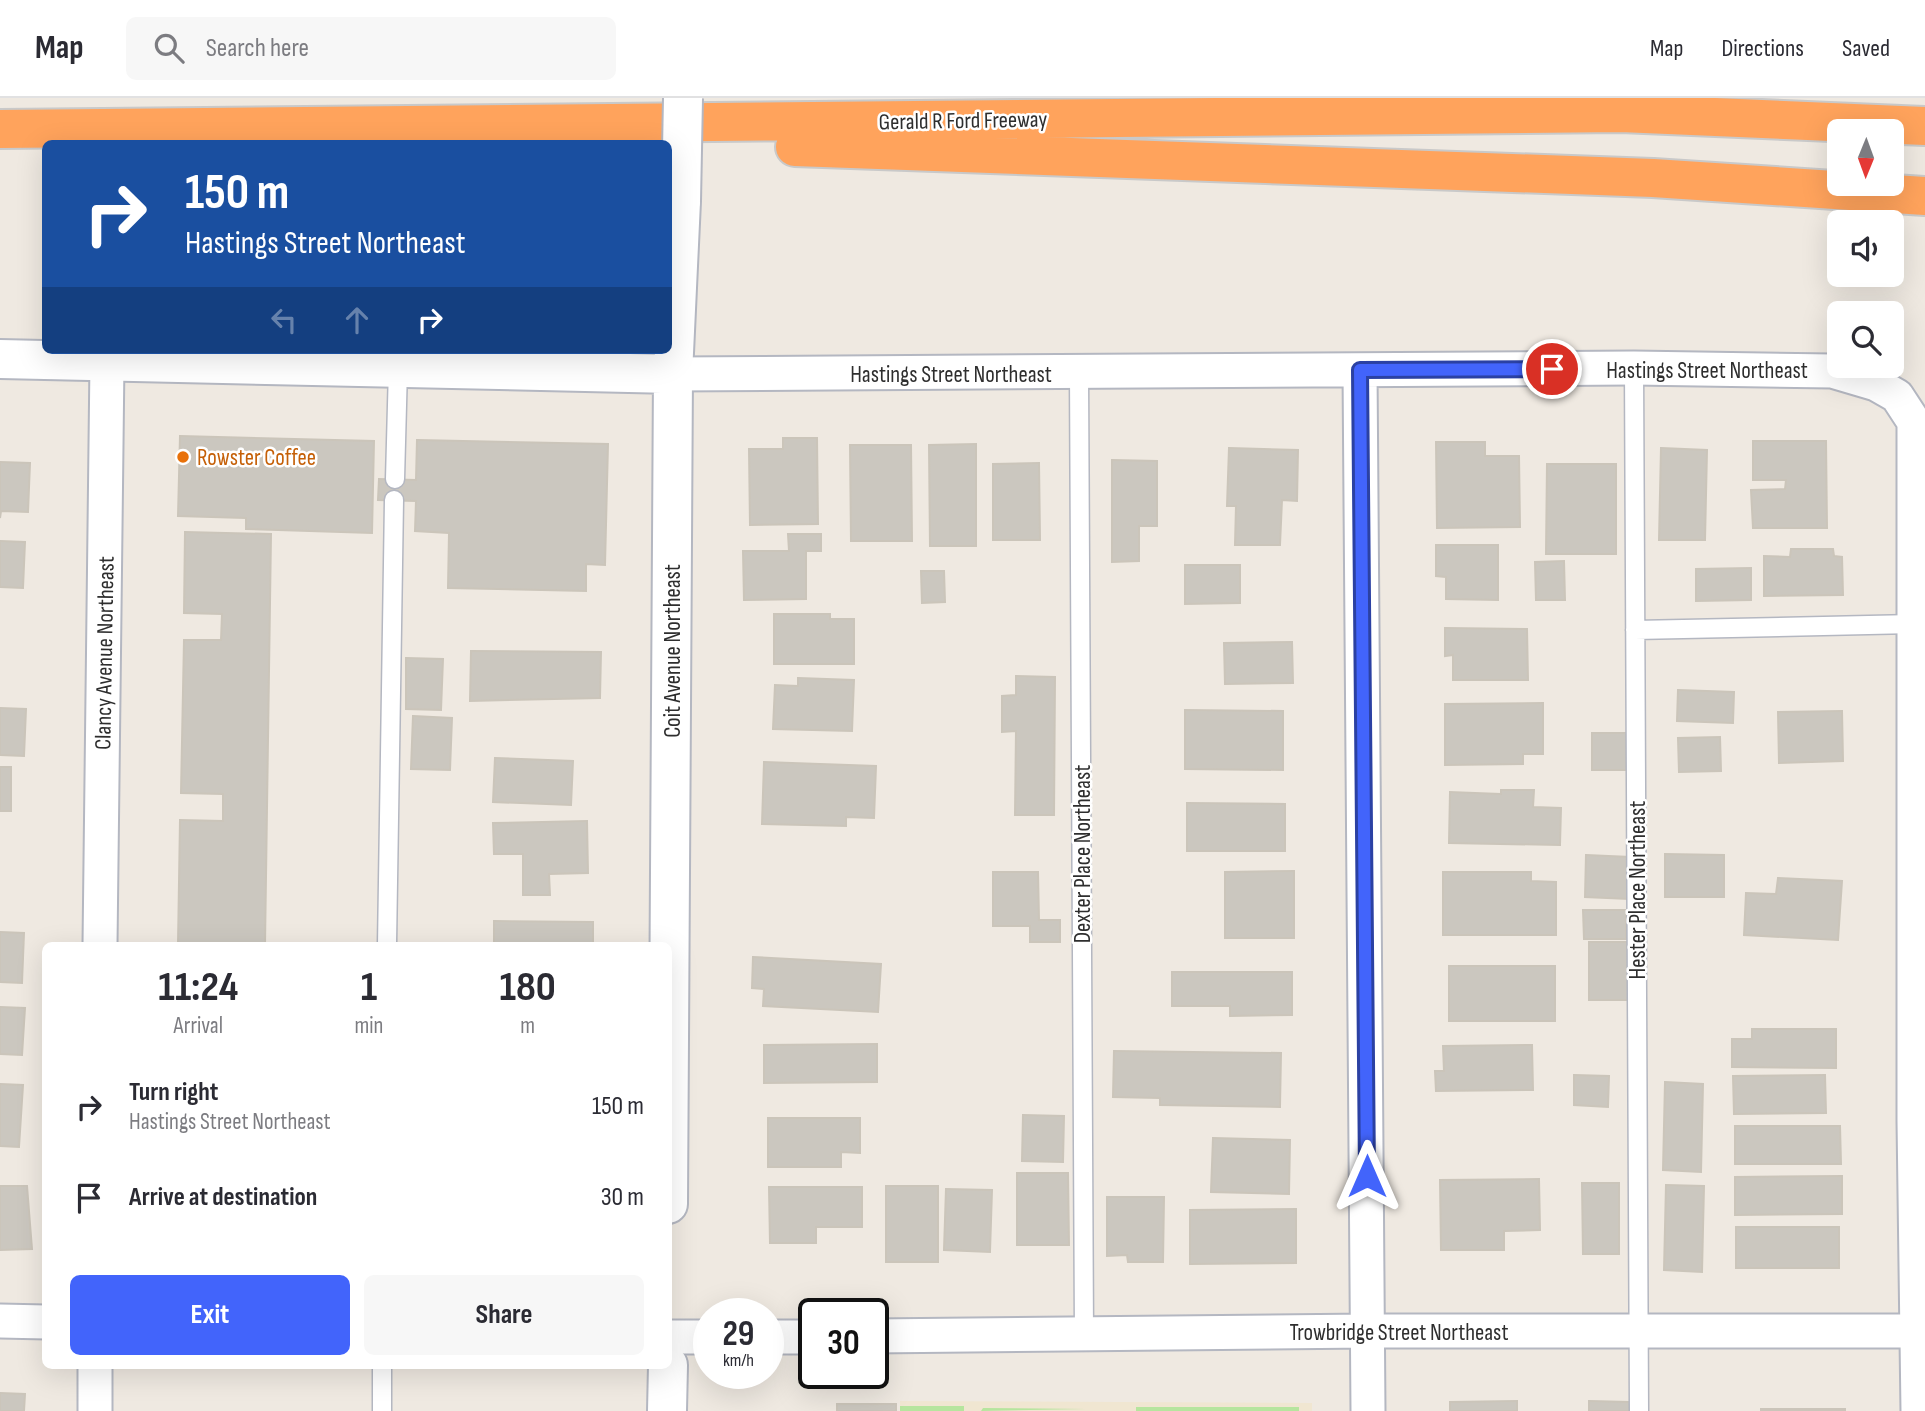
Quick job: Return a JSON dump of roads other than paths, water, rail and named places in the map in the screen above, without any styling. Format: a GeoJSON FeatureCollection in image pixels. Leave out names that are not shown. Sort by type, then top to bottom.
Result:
{"type":"FeatureCollection","features":[{"type":"Feature","properties":{"kind":"highway","name":"Gerald R Ford Freeway"},"geometry":{"type":"LineString","coordinates":[[0,129],[1621,113],[1925,126]]}},
{"type":"Feature","properties":{"kind":"highway"},"geometry":{"type":"LineString","coordinates":[[275,128],[606,140]]}},
{"type":"Feature","properties":{"kind":"highway"},"geometry":{"type":"LineString","coordinates":[[672,142],[1653,178],[1925,196]]}},
{"type":"Feature","properties":{"kind":"street","name":"Coit Avenue Northeast"},"geometry":{"type":"LineString","coordinates":[[670,942],[673,374],[683,98]]}},
{"type":"Feature","properties":{"kind":"street","name":"Hastings Street Northeast"},"geometry":{"type":"LineString","coordinates":[[0,359],[673,374],[1634,368],[1832,371],[1876,384],[1897,396],[1914,422],[1919,517]]}},
{"type":"Feature","properties":{"kind":"street","name":"Clancy Avenue Northeast"},"geometry":{"type":"LineString","coordinates":[[100,942],[107,361]]}},
{"type":"Feature","properties":{"kind":"street"},"geometry":{"type":"LineString","coordinates":[[1360,370],[1368,1411]]}},
{"type":"Feature","properties":{"kind":"street"},"geometry":{"type":"LineString","coordinates":[[1918,1411],[1922,1331],[1919,517]]}},
{"type":"Feature","properties":{"kind":"street"},"geometry":{"type":"LineString","coordinates":[[0,1321],[42,1322]]}},
{"type":"Feature","properties":{"kind":"street","name":"Trowbridge Street Northeast"},"geometry":{"type":"LineString","coordinates":[[889,1336],[1368,1331],[1922,1331]]}},
{"type":"Feature","properties":{"kind":"street"},"geometry":{"type":"LineString","coordinates":[[672,1337],[693,1337]]}},
{"type":"Feature","properties":{"kind":"street"},"geometry":{"type":"LineString","coordinates":[[95,1369],[95,1411]]}},
{"type":"Feature","properties":{"kind":"street"},"geometry":{"type":"LineString","coordinates":[[667,1411],[668,1369]]}},
{"type":"Feature","properties":{"kind":"lane"},"geometry":{"type":"LineString","coordinates":[[395,479],[397,368]]}},
{"type":"Feature","properties":{"kind":"lane","name":"Hester Place Northeast"},"geometry":{"type":"LineString","coordinates":[[1634,368],[1639,1411]]}},
{"type":"Feature","properties":{"kind":"lane","name":"Dexter Place Northeast"},"geometry":{"type":"LineString","coordinates":[[1079,373],[1084,1335]]}},
{"type":"Feature","properties":{"kind":"lane"},"geometry":{"type":"LineString","coordinates":[[387,942],[394,500]]}},
{"type":"Feature","properties":{"kind":"lane"},"geometry":{"type":"LineString","coordinates":[[1635,631],[1918,633]]}},
{"type":"Feature","properties":{"kind":"lane"},"geometry":{"type":"LineString","coordinates":[[382,1369],[382,1411]]}},
{"type":"Feature","properties":{"kind":"place","name":"Rowster Coffee"},"geometry":{"type":"Point","coordinates":[183,457]}}]}
